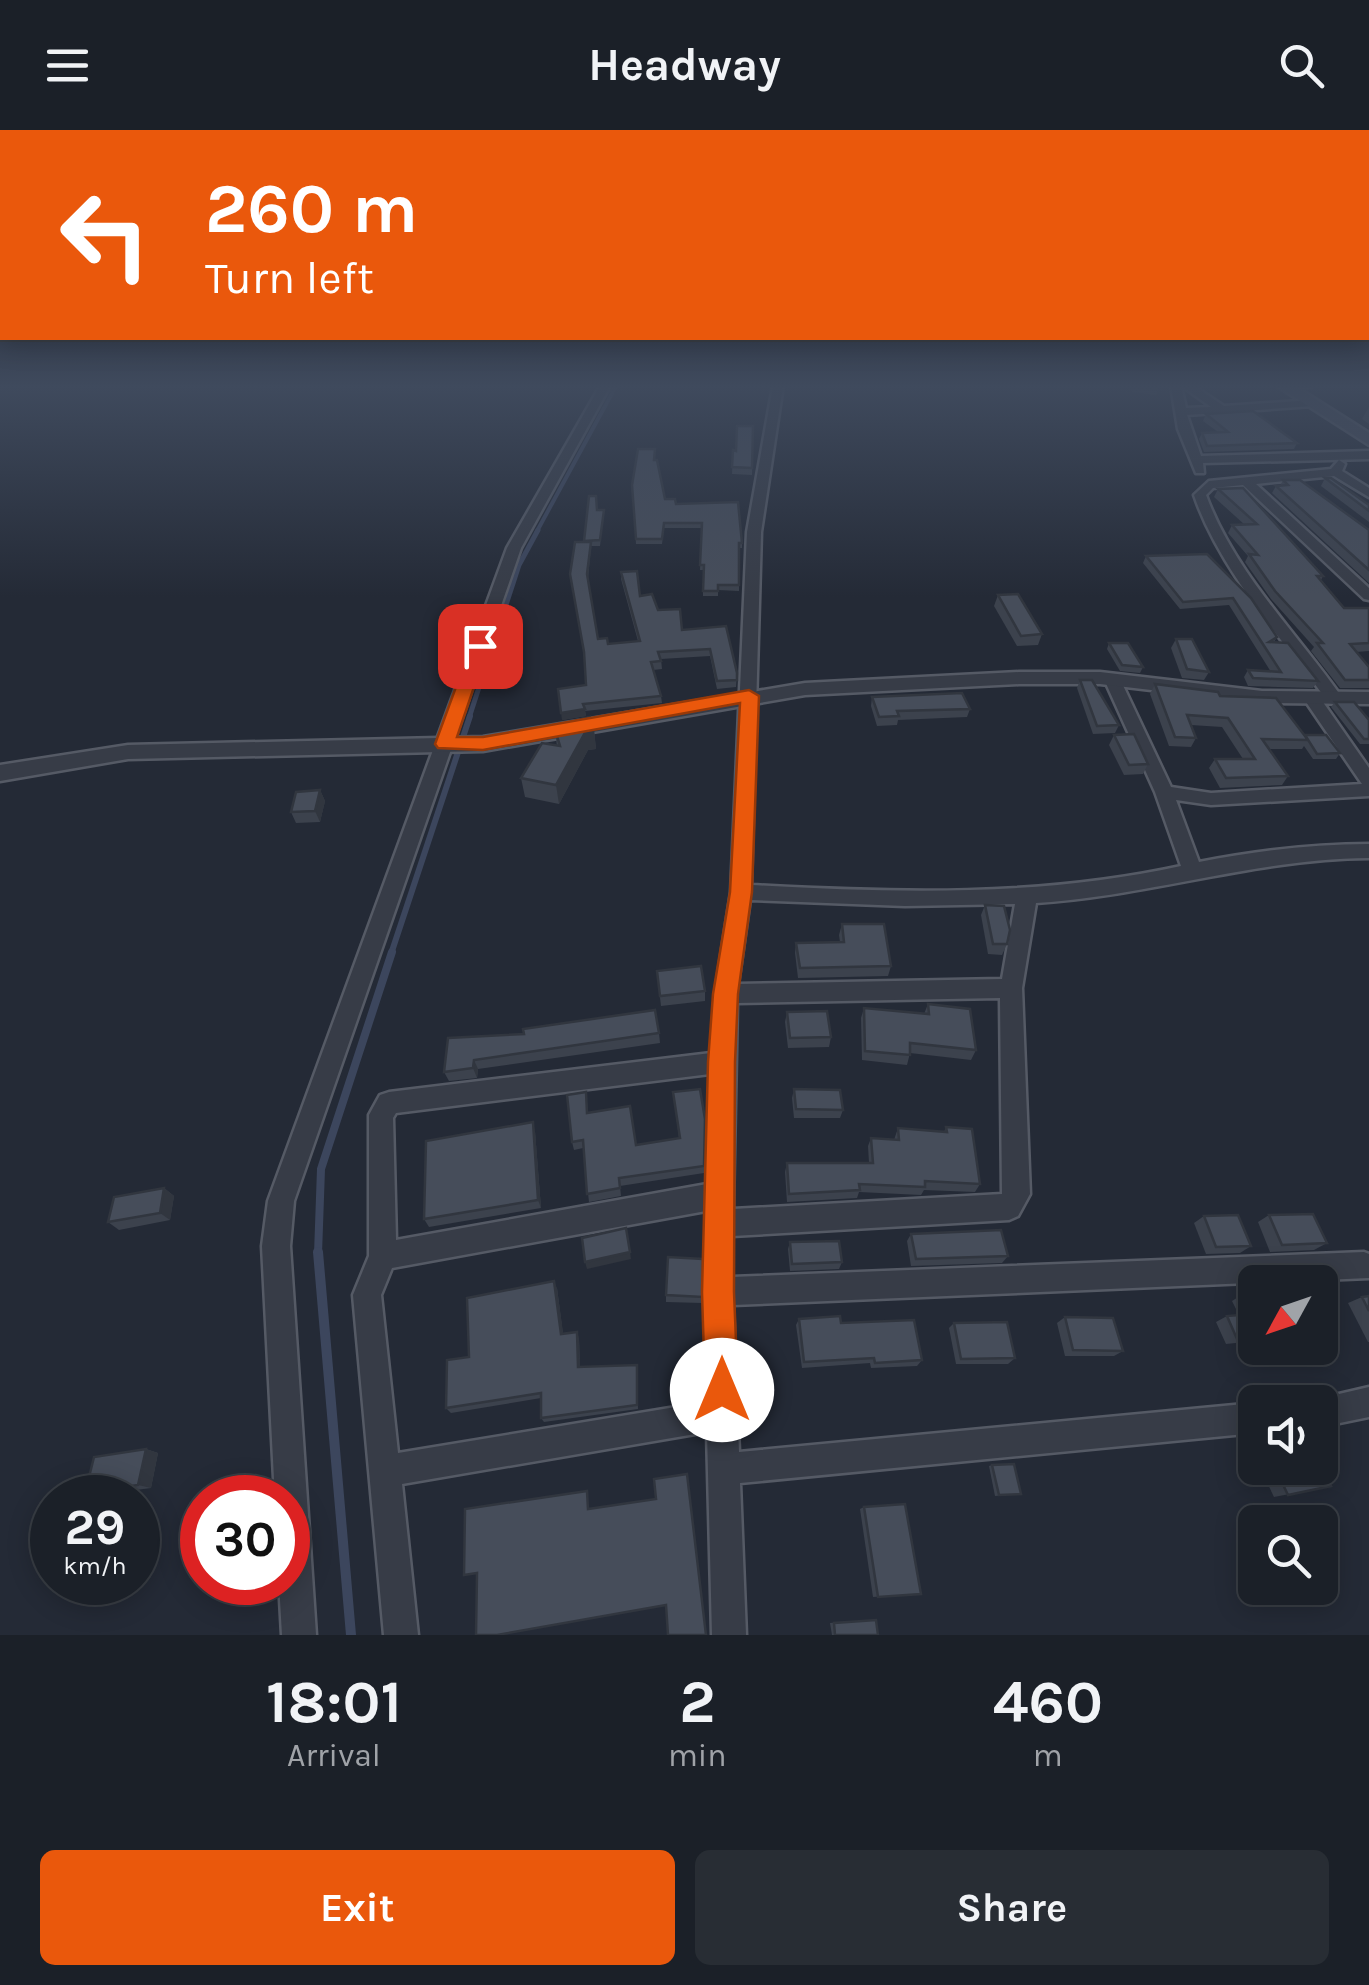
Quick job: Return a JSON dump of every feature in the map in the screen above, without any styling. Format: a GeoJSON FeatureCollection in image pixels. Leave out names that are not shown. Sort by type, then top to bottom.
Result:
{"type":"FeatureCollection","features":[{"type":"Feature","properties":{"kind":"street"},"geometry":{"type":"LineString","coordinates":[[299,1635],[276,1246],[281,1200],[452,743],[514,548],[566,456]]}},
{"type":"Feature","properties":{"kind":"street"},"geometry":{"type":"LineString","coordinates":[[726,1635],[720,1414],[723,1364],[718,1292],[722,1062],[726,994],[741,892],[752,554],[767,456]]}},
{"type":"Feature","properties":{"kind":"street"},"geometry":{"type":"LineString","coordinates":[[1193,456],[1209,485]]}},
{"type":"Feature","properties":{"kind":"street"},"geometry":{"type":"LineString","coordinates":[[1194,460],[1332,456]]}},
{"type":"Feature","properties":{"kind":"street"},"geometry":{"type":"LineString","coordinates":[[1336,472],[1341,456]]}},
{"type":"Feature","properties":{"kind":"street"},"geometry":{"type":"LineString","coordinates":[[1335,699],[1202,505],[1201,490],[1209,485],[1336,472],[1369,493]]}},
{"type":"Feature","properties":{"kind":"street"},"geometry":{"type":"LineString","coordinates":[[1295,476],[1310,488]]}},
{"type":"Feature","properties":{"kind":"street"},"geometry":{"type":"LineString","coordinates":[[1246,482],[1369,596]]}},
{"type":"Feature","properties":{"kind":"street"},"geometry":{"type":"LineString","coordinates":[[0,772],[128,752],[483,744],[805,689],[1018,678],[1112,679],[1262,697],[1369,698]]}},
{"type":"Feature","properties":{"kind":"street"},"geometry":{"type":"LineString","coordinates":[[1112,679],[1164,792],[1192,872]]}},
{"type":"Feature","properties":{"kind":"street"},"geometry":{"type":"LineString","coordinates":[[1312,698],[1369,782]]}},
{"type":"Feature","properties":{"kind":"street"},"geometry":{"type":"LineString","coordinates":[[1164,792],[1212,799],[1369,790]]}},
{"type":"Feature","properties":{"kind":"street"},"geometry":{"type":"LineString","coordinates":[[741,892],[1026,894],[1124,886],[1306,852],[1369,851]]}},
{"type":"Feature","properties":{"kind":"street"},"geometry":{"type":"LineString","coordinates":[[719,1223],[1009,1207],[1017,1194],[1011,988],[1026,894]]}},
{"type":"Feature","properties":{"kind":"street"},"geometry":{"type":"LineString","coordinates":[[726,994],[1011,988]]}},
{"type":"Feature","properties":{"kind":"street"},"geometry":{"type":"LineString","coordinates":[[401,1635],[367,1295],[382,1256],[381,1115],[389,1102],[722,1062]]}},
{"type":"Feature","properties":{"kind":"street"},"geometry":{"type":"LineString","coordinates":[[382,1256],[720,1195]]}},
{"type":"Feature","properties":{"kind":"street"},"geometry":{"type":"LineString","coordinates":[[718,1292],[1364,1266]]}},
{"type":"Feature","properties":{"kind":"street"},"geometry":{"type":"LineString","coordinates":[[1338,1408],[1369,1402]]}},
{"type":"Feature","properties":{"kind":"street"},"geometry":{"type":"LineString","coordinates":[[383,1471],[720,1414]]}},
{"type":"Feature","properties":{"kind":"street"},"geometry":{"type":"LineString","coordinates":[[722,1469],[1238,1420]]}},
{"type":"Feature","properties":{"kind":"building"},"geometry":{"type":"Polygon","coordinates":[[[637,456],[654,456],[665,499],[675,499],[676,504],[738,502],[742,543],[739,585],[718,585],[718,591],[703,591],[702,523],[664,523],[662,539],[636,539],[632,485],[637,456]]]}},
{"type":"Feature","properties":{"kind":"building"},"geometry":{"type":"Polygon","coordinates":[[[733,456],[752,456],[752,468],[732,467],[733,456]]]}},
{"type":"Feature","properties":{"kind":"building"},"geometry":{"type":"Polygon","coordinates":[[[1325,478],[1331,478],[1369,505],[1369,511],[1325,478]]]}},
{"type":"Feature","properties":{"kind":"building"},"geometry":{"type":"Polygon","coordinates":[[[1283,480],[1300,480],[1369,530],[1369,570],[1276,486],[1288,485],[1283,480]]]}},
{"type":"Feature","properties":{"kind":"building"},"geometry":{"type":"Polygon","coordinates":[[[1243,488],[1323,576],[1317,576],[1344,608],[1369,608],[1369,643],[1350,644],[1369,667],[1369,680],[1345,680],[1317,643],[1323,643],[1275,591],[1249,554],[1258,555],[1232,525],[1257,524],[1218,489],[1243,488]]]}},
{"type":"Feature","properties":{"kind":"building"},"geometry":{"type":"Polygon","coordinates":[[[589,496],[596,496],[597,510],[604,510],[600,540],[584,541],[589,496]]]}},
{"type":"Feature","properties":{"kind":"building"},"geometry":{"type":"Polygon","coordinates":[[[575,542],[591,542],[587,574],[598,639],[607,638],[608,644],[640,641],[621,572],[637,571],[640,596],[652,594],[658,610],[680,609],[682,630],[726,626],[737,680],[717,681],[710,649],[658,652],[661,661],[651,662],[661,696],[583,704],[585,709],[561,713],[558,689],[586,685],[570,574],[575,542]]]}},
{"type":"Feature","properties":{"kind":"building"},"geometry":{"type":"Polygon","coordinates":[[[1207,554],[1251,598],[1277,637],[1269,642],[1288,643],[1318,681],[1253,678],[1248,670],[1281,672],[1233,598],[1183,602],[1146,556],[1207,554]]]}},
{"type":"Feature","properties":{"kind":"building"},"geometry":{"type":"Polygon","coordinates":[[[1018,594],[1042,634],[1021,636],[998,595],[1018,594]]]}},
{"type":"Feature","properties":{"kind":"building"},"geometry":{"type":"Polygon","coordinates":[[[1176,639],[1192,639],[1209,672],[1187,669],[1176,639]]]}},
{"type":"Feature","properties":{"kind":"building"},"geometry":{"type":"Polygon","coordinates":[[[1109,643],[1128,643],[1143,667],[1122,665],[1109,643]]]}},
{"type":"Feature","properties":{"kind":"building"},"geometry":{"type":"Polygon","coordinates":[[[1080,680],[1092,680],[1119,725],[1097,726],[1080,680]]]}},
{"type":"Feature","properties":{"kind":"building"},"geometry":{"type":"Polygon","coordinates":[[[1155,684],[1218,692],[1220,696],[1276,698],[1308,740],[1262,739],[1288,776],[1226,778],[1215,759],[1255,759],[1228,718],[1187,715],[1196,738],[1175,737],[1155,684]]]}},
{"type":"Feature","properties":{"kind":"building"},"geometry":{"type":"Polygon","coordinates":[[[962,693],[970,709],[897,711],[899,716],[879,717],[872,697],[962,693]]]}},
{"type":"Feature","properties":{"kind":"building"},"geometry":{"type":"Polygon","coordinates":[[[1335,702],[1354,702],[1369,720],[1369,739],[1364,739],[1335,702]]]}},
{"type":"Feature","properties":{"kind":"building"},"geometry":{"type":"Polygon","coordinates":[[[590,717],[594,730],[586,731],[556,785],[521,778],[542,743],[560,746],[554,726],[590,717]]]}},
{"type":"Feature","properties":{"kind":"building"},"geometry":{"type":"Polygon","coordinates":[[[1134,734],[1148,764],[1129,765],[1114,735],[1134,734]]]}},
{"type":"Feature","properties":{"kind":"building"},"geometry":{"type":"Polygon","coordinates":[[[1305,735],[1326,735],[1340,753],[1317,754],[1305,735]]]}},
{"type":"Feature","properties":{"kind":"building"},"geometry":{"type":"Polygon","coordinates":[[[320,790],[315,811],[291,812],[296,792],[320,790]]]}},
{"type":"Feature","properties":{"kind":"building"},"geometry":{"type":"Polygon","coordinates":[[[985,905],[1004,906],[1010,930],[1007,944],[993,944],[985,905]]]}},
{"type":"Feature","properties":{"kind":"building"},"geometry":{"type":"Polygon","coordinates":[[[842,924],[884,924],[891,966],[800,968],[796,943],[844,942],[842,924]]]}},
{"type":"Feature","properties":{"kind":"building"},"geometry":{"type":"Polygon","coordinates":[[[701,966],[705,991],[660,996],[657,971],[701,966]]]}},
{"type":"Feature","properties":{"kind":"building"},"geometry":{"type":"Polygon","coordinates":[[[928,1004],[970,1009],[976,1050],[910,1043],[910,1055],[865,1051],[864,1008],[929,1014],[928,1004]]]}},
{"type":"Feature","properties":{"kind":"building"},"geometry":{"type":"Polygon","coordinates":[[[655,1010],[659,1033],[474,1060],[473,1068],[444,1072],[448,1038],[524,1034],[523,1029],[655,1010]]]}},
{"type":"Feature","properties":{"kind":"building"},"geometry":{"type":"Polygon","coordinates":[[[827,1011],[831,1037],[790,1038],[787,1012],[827,1011]]]}},
{"type":"Feature","properties":{"kind":"building"},"geometry":{"type":"Polygon","coordinates":[[[700,1089],[705,1119],[704,1166],[619,1178],[620,1188],[587,1194],[583,1140],[572,1142],[567,1095],[586,1092],[587,1113],[630,1106],[636,1145],[680,1138],[673,1092],[700,1089]]]}},
{"type":"Feature","properties":{"kind":"building"},"geometry":{"type":"Polygon","coordinates":[[[794,1089],[840,1090],[843,1110],[796,1109],[794,1089]]]}},
{"type":"Feature","properties":{"kind":"building"},"geometry":{"type":"Polygon","coordinates":[[[533,1122],[538,1200],[424,1219],[426,1141],[533,1122]]]}},
{"type":"Feature","properties":{"kind":"building"},"geometry":{"type":"Polygon","coordinates":[[[946,1127],[972,1129],[980,1184],[859,1184],[860,1190],[789,1194],[787,1163],[873,1163],[871,1138],[899,1140],[898,1128],[947,1132],[946,1127]]]}},
{"type":"Feature","properties":{"kind":"building"},"geometry":{"type":"Polygon","coordinates":[[[164,1188],[160,1213],[108,1222],[114,1197],[164,1188]]]}},
{"type":"Feature","properties":{"kind":"building"},"geometry":{"type":"Polygon","coordinates":[[[1313,1214],[1327,1243],[1282,1245],[1269,1215],[1313,1214]]]}},
{"type":"Feature","properties":{"kind":"building"},"geometry":{"type":"Polygon","coordinates":[[[1238,1215],[1251,1246],[1216,1247],[1204,1216],[1238,1215]]]}},
{"type":"Feature","properties":{"kind":"building"},"geometry":{"type":"Polygon","coordinates":[[[626,1228],[630,1252],[585,1262],[582,1238],[626,1228]]]}},
{"type":"Feature","properties":{"kind":"building"},"geometry":{"type":"Polygon","coordinates":[[[1001,1230],[1008,1256],[916,1259],[911,1234],[1001,1230]]]}},
{"type":"Feature","properties":{"kind":"building"},"geometry":{"type":"Polygon","coordinates":[[[839,1241],[842,1262],[792,1264],[790,1242],[839,1241]]]}},
{"type":"Feature","properties":{"kind":"building"},"geometry":{"type":"Polygon","coordinates":[[[668,1257],[703,1259],[703,1297],[666,1295],[668,1257]]]}},
{"type":"Feature","properties":{"kind":"building"},"geometry":{"type":"Polygon","coordinates":[[[554,1281],[561,1334],[577,1332],[578,1367],[637,1365],[637,1405],[541,1418],[541,1393],[446,1408],[447,1360],[469,1357],[467,1298],[554,1281]]]}},
{"type":"Feature","properties":{"kind":"building"},"geometry":{"type":"Polygon","coordinates":[[[1238,1315],[1238,1339],[1237,1339],[1227,1316],[1238,1315]]]}},
{"type":"Feature","properties":{"kind":"building"},"geometry":{"type":"Polygon","coordinates":[[[840,1316],[841,1323],[914,1320],[922,1360],[804,1362],[799,1319],[840,1316]]]}},
{"type":"Feature","properties":{"kind":"building"},"geometry":{"type":"Polygon","coordinates":[[[1065,1317],[1113,1318],[1123,1351],[1073,1350],[1065,1317]]]}},
{"type":"Feature","properties":{"kind":"building"},"geometry":{"type":"Polygon","coordinates":[[[1007,1322],[1015,1358],[961,1359],[954,1323],[1007,1322]]]}},
{"type":"Feature","properties":{"kind":"building"},"geometry":{"type":"Polygon","coordinates":[[[146,1449],[140,1475],[90,1475],[94,1457],[146,1449]]]}},
{"type":"Feature","properties":{"kind":"building"},"geometry":{"type":"Polygon","coordinates":[[[1014,1464],[1021,1494],[999,1495],[992,1465],[1014,1464]]]}},
{"type":"Feature","properties":{"kind":"building"},"geometry":{"type":"Polygon","coordinates":[[[687,1474],[706,1635],[668,1635],[666,1605],[497,1635],[476,1635],[477,1573],[464,1575],[465,1509],[587,1491],[588,1509],[656,1499],[654,1479],[687,1474]]]}},
{"type":"Feature","properties":{"kind":"building"},"geometry":{"type":"Polygon","coordinates":[[[1283,1485],[1331,1486],[1288,1495],[1283,1485]]]}},
{"type":"Feature","properties":{"kind":"building"},"geometry":{"type":"Polygon","coordinates":[[[905,1504],[921,1594],[878,1597],[864,1507],[905,1504]]]}},
{"type":"Feature","properties":{"kind":"building"},"geometry":{"type":"Polygon","coordinates":[[[876,1620],[878,1635],[835,1635],[834,1623],[876,1620]]]}},
{"type":"Feature","properties":{"kind":"waterway"},"geometry":{"type":"LineString","coordinates":[[536,533],[578,456]]}},
{"type":"Feature","properties":{"kind":"waterway"},"geometry":{"type":"LineString","coordinates":[[469,718],[519,565],[538,530]]}},
{"type":"Feature","properties":{"kind":"waterway"},"geometry":{"type":"LineString","coordinates":[[391,954],[470,716]]}},
{"type":"Feature","properties":{"kind":"waterway"},"geometry":{"type":"LineString","coordinates":[[318,1253],[321,1169],[392,952]]}},
{"type":"Feature","properties":{"kind":"waterway"},"geometry":{"type":"LineString","coordinates":[[318,1253],[351,1635]]}},
{"type":"Feature","properties":{"kind":"route"},"geometry":{"type":"LineString","coordinates":[[480,646],[445,744],[483,744],[749,696],[741,892],[726,994],[722,1062],[718,1292],[722,1390]]}}]}
